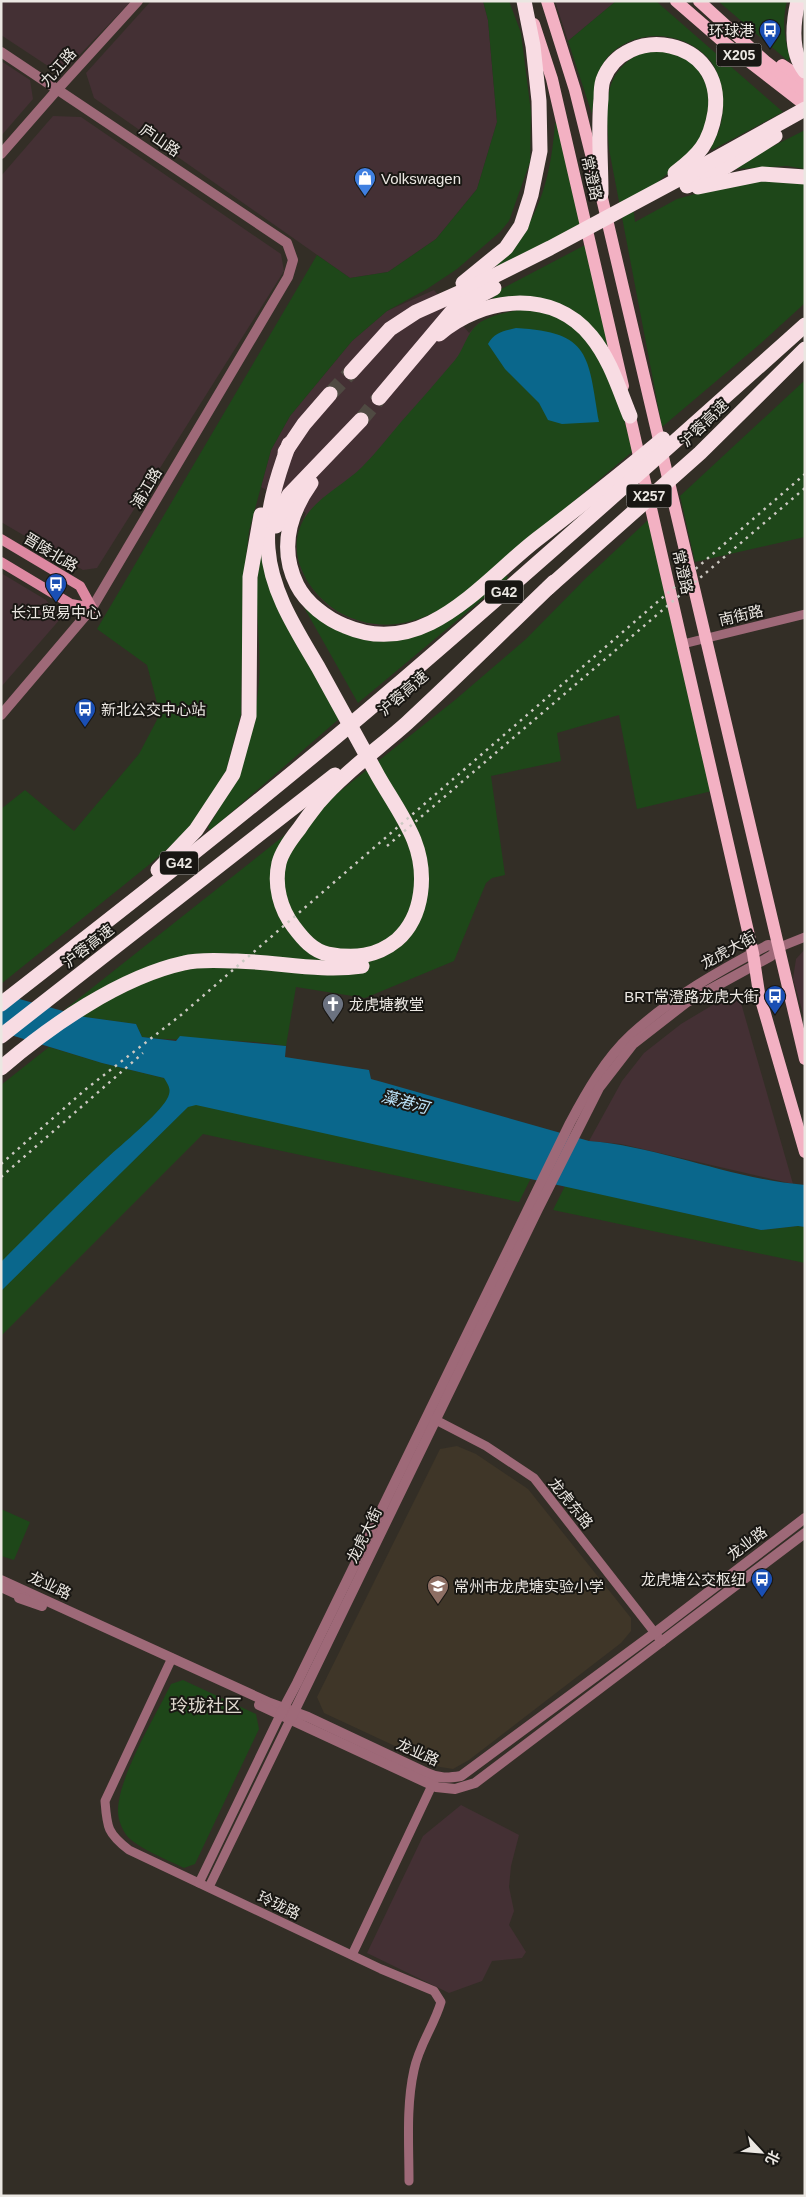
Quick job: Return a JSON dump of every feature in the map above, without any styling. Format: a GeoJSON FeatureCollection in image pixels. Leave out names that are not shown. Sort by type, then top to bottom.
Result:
{"type":"FeatureCollection","features":[{"type":"Feature","properties":{"kind":"highway"},"geometry":{"type":"LineString","coordinates":[[351,372],[390,329],[466,281],[489,264],[506,248],[521,226],[531,195],[540,151],[539,101],[533,46],[525,1]]}},
{"type":"Feature","properties":{"kind":"highway"},"geometry":{"type":"LineString","coordinates":[[798,1],[794,18],[794,40],[801,67],[805,71]]}},
{"type":"Feature","properties":{"kind":"highway"},"geometry":{"type":"LineString","coordinates":[[602,194],[600,112],[603,81],[612,66],[623,56],[650,45],[677,48],[693,55],[704,64],[715,88],[716,103],[713,126],[702,150],[639,206]]}},
{"type":"Feature","properties":{"kind":"highway"},"geometry":{"type":"LineString","coordinates":[[379,398],[454,309],[550,253],[639,206],[675,192],[727,166],[805,109]]}},
{"type":"Feature","properties":{"kind":"highway"},"geometry":{"type":"LineString","coordinates":[[653,193],[785,124],[805,119]]}},
{"type":"Feature","properties":{"kind":"highway"},"geometry":{"type":"LineString","coordinates":[[675,192],[762,174],[805,177]]}},
{"type":"Feature","properties":{"kind":"highway"},"geometry":{"type":"LineString","coordinates":[[416,312],[550,253]]}},
{"type":"Feature","properties":{"kind":"highway"},"geometry":{"type":"LineString","coordinates":[[412,358],[442,332],[468,315],[494,305],[521,302],[554,309],[570,317],[591,336],[612,371],[630,416]]}},
{"type":"Feature","properties":{"kind":"highway"},"geometry":{"type":"LineString","coordinates":[[340,442],[300,498],[291,519],[287,551],[298,587],[330,620],[347,628],[378,634],[410,631],[442,617],[489,582],[534,541],[617,485],[805,323]]}},
{"type":"Feature","properties":{"kind":"highway","name":"沪蓉高速"},"geometry":{"type":"LineString","coordinates":[[1,1036],[346,770],[700,453],[805,349]]}},
{"type":"Feature","properties":{"kind":"highway"},"geometry":{"type":"LineString","coordinates":[[1,1003],[152,877],[196,830],[232,774],[249,716],[250,577],[263,502],[275,470],[289,444],[330,394]]}},
{"type":"Feature","properties":{"kind":"highway"},"geometry":{"type":"LineString","coordinates":[[5,1065],[82,1008],[133,980],[185,963],[238,961],[330,968],[364,966],[394,952],[408,941],[422,918],[426,907],[429,882],[427,854],[421,834],[314,648],[291,602],[277,562],[276,526],[281,509],[289,496],[361,420]]}},
{"type":"Feature","properties":{"kind":"highway"},"geometry":{"type":"LineString","coordinates":[[289,444],[278,473],[269,524],[268,547],[275,584],[309,652],[414,841],[420,863],[420,897],[416,914],[406,931],[395,942],[379,951],[364,957],[347,958],[322,953],[306,942],[290,921],[277,892],[279,862],[291,839],[346,770]]}},
{"type":"Feature","properties":{"kind":"highway","name":"沪蓉高速"},"geometry":{"type":"LineString","coordinates":[[27,982],[328,743],[389,692],[617,485]]}},
{"type":"Feature","properties":{"kind":"main road","name":"常澄路"},"geometry":{"type":"LineString","coordinates":[[525,1],[552,79],[683,644],[754,959],[759,993],[805,1152]]}},
{"type":"Feature","properties":{"kind":"main road","name":"常澄路"},"geometry":{"type":"LineString","coordinates":[[547,1],[575,90],[602,194],[805,1059]]}},
{"type":"Feature","properties":{"kind":"main road","name":"X205"},"geometry":{"type":"LineString","coordinates":[[676,1],[721,40],[805,105]]}},
{"type":"Feature","properties":{"kind":"main road","name":"X205"},"geometry":{"type":"LineString","coordinates":[[699,1],[765,62],[805,92]]}},
{"type":"Feature","properties":{"kind":"main road"},"geometry":{"type":"LineString","coordinates":[[725,25],[805,80]]}},
{"type":"Feature","properties":{"kind":"main road","name":"晋陵北路"},"geometry":{"type":"LineString","coordinates":[[1,539],[80,586],[92,608]]}},
{"type":"Feature","properties":{"kind":"main road"},"geometry":{"type":"LineString","coordinates":[[1,562],[71,604],[92,608]]}},
{"type":"Feature","properties":{"kind":"street","name":"九江路"},"geometry":{"type":"LineString","coordinates":[[1,154],[138,1]]}},
{"type":"Feature","properties":{"kind":"street","name":"庐山路"},"geometry":{"type":"LineString","coordinates":[[1,52],[287,243],[293,260]]}},
{"type":"Feature","properties":{"kind":"street","name":"浦江路"},"geometry":{"type":"LineString","coordinates":[[1,716],[92,608],[288,277],[293,260]]}},
{"type":"Feature","properties":{"kind":"street","name":"南街路"},"geometry":{"type":"LineString","coordinates":[[683,644],[805,614]]}},
{"type":"Feature","properties":{"kind":"street"},"geometry":{"type":"LineString","coordinates":[[780,946],[805,937]]}},
{"type":"Feature","properties":{"kind":"street","name":"龙虎大街"},"geometry":{"type":"LineString","coordinates":[[199,1883],[287,1714],[575,1124],[591,1084],[629,1036],[683,992],[754,959],[768,945],[780,946]]}},
{"type":"Feature","properties":{"kind":"street","name":"龙虎东路"},"geometry":{"type":"LineString","coordinates":[[432,1418],[486,1446],[534,1478],[662,1642]]}},
{"type":"Feature","properties":{"kind":"street","name":"龙业路"},"geometry":{"type":"LineString","coordinates":[[434,1781],[461,1776],[656,1632],[805,1518]]}},
{"type":"Feature","properties":{"kind":"street","name":"龙业路"},"geometry":{"type":"LineString","coordinates":[[1,1587],[41,1602],[455,1789],[476,1782],[805,1533]]}},
{"type":"Feature","properties":{"kind":"street"},"geometry":{"type":"LineString","coordinates":[[1,1573],[41,1602]]}},
{"type":"Feature","properties":{"kind":"street","name":"龙业路"},"geometry":{"type":"LineString","coordinates":[[1,1580],[41,1602]]}},
{"type":"Feature","properties":{"kind":"street"},"geometry":{"type":"LineString","coordinates":[[1,1593],[41,1602]]}},
{"type":"Feature","properties":{"kind":"street","name":"玲珑路"},"geometry":{"type":"LineString","coordinates":[[170,1661],[105,1801],[107,1822],[113,1838],[129,1850],[352,1955],[434,1991],[442,2002],[423,2042],[414,2069],[409,2105],[409,2182]]}},
{"type":"Feature","properties":{"kind":"street","name":"龙虎大街"},"geometry":{"type":"LineString","coordinates":[[209,1887],[287,1714]]}},
{"type":"Feature","properties":{"kind":"street"},"geometry":{"type":"LineString","coordinates":[[352,1955],[434,1781]]}},
{"type":"Feature","properties":{"kind":"shaded area"},"geometry":{"type":"Polygon","coordinates":[[[1,1],[131,1],[69,66],[48,66],[1,35],[1,1]]]}},
{"type":"Feature","properties":{"kind":"shaded area"},"geometry":{"type":"Polygon","coordinates":[[[151,1],[483,1],[488,20],[497,122],[477,189],[436,239],[388,272],[350,278],[94,98],[86,73],[151,1]]]}},
{"type":"Feature","properties":{"kind":"shaded area"},"geometry":{"type":"Polygon","coordinates":[[[555,1],[616,1],[568,41],[555,1]]]}},
{"type":"Feature","properties":{"kind":"shaded area"},"geometry":{"type":"Polygon","coordinates":[[[1,61],[30,80],[33,99],[1,136],[1,61]]]}},
{"type":"Feature","properties":{"kind":"shaded area"},"geometry":{"type":"Polygon","coordinates":[[[53,116],[81,117],[281,254],[284,271],[97,568],[83,570],[1,522],[1,176],[53,116]]]}},
{"type":"Feature","properties":{"kind":"shaded area"},"geometry":{"type":"Polygon","coordinates":[[[434,290],[469,333],[479,323],[493,317],[402,623],[375,626],[350,619],[330,608],[314,591],[301,571],[296,549],[299,531],[306,513],[261,487],[271,450],[290,416],[352,341],[387,311],[434,290]]]}},
{"type":"Feature","properties":{"kind":"shaded area"},"geometry":{"type":"Polygon","coordinates":[[[1,573],[46,600],[61,618],[1,687],[1,573]]]}},
{"type":"Feature","properties":{"kind":"shaded area"},"geometry":{"type":"Polygon","coordinates":[[[805,949],[805,1020],[793,979],[796,959],[805,949]]]}},
{"type":"Feature","properties":{"kind":"shaded area"},"geometry":{"type":"Polygon","coordinates":[[[739,996],[793,1184],[621,1144],[589,1141],[622,1081],[644,1053],[681,1024],[716,1003],[739,996]]]}},
{"type":"Feature","properties":{"kind":"shaded area","name":"常州市龙虎塘实验小学"},"geometry":{"type":"Polygon","coordinates":[[[457,1446],[476,1454],[528,1489],[631,1618],[631,1631],[621,1643],[469,1760],[453,1769],[440,1767],[324,1713],[317,1697],[440,1449],[457,1446]]]}},
{"type":"Feature","properties":{"kind":"shaded area"},"geometry":{"type":"Polygon","coordinates":[[[461,1805],[519,1835],[511,1866],[509,1887],[514,1911],[509,1925],[526,1952],[522,1958],[492,1961],[482,1981],[449,1993],[367,1953],[423,1836],[461,1805]]]}},
{"type":"Feature","properties":{"kind":"green space"},"geometry":{"type":"Polygon","coordinates":[[[483,1],[509,1],[521,33],[531,112],[530,162],[509,221],[500,232],[457,269],[427,289],[387,311],[352,341],[290,416],[271,450],[249,531],[243,584],[241,714],[226,771],[190,829],[150,864],[1,984],[1,809],[25,790],[74,831],[139,754],[160,714],[147,665],[97,629],[317,255],[350,278],[388,272],[436,239],[477,189],[497,122],[488,20],[483,1]]]}},
{"type":"Feature","properties":{"kind":"green space"},"geometry":{"type":"Polygon","coordinates":[[[616,1],[656,1],[783,112],[712,150],[710,147],[719,130],[723,110],[722,91],[717,73],[708,58],[697,48],[671,37],[657,36],[642,37],[629,42],[616,49],[606,59],[597,78],[592,114],[568,41],[616,1]]]}},
{"type":"Feature","properties":{"kind":"green space"},"geometry":{"type":"Polygon","coordinates":[[[718,1],[787,1],[784,22],[786,43],[790,57],[788,61],[718,1]]]}},
{"type":"Feature","properties":{"kind":"green space"},"geometry":{"type":"Polygon","coordinates":[[[650,49],[669,51],[694,63],[710,91],[706,128],[697,147],[650,189],[632,198],[635,222],[677,199],[727,185],[765,180],[805,184],[805,303],[662,427],[609,149],[607,117],[607,102],[614,77],[634,57],[650,49]]]}},
{"type":"Feature","properties":{"kind":"green space"},"geometry":{"type":"Polygon","coordinates":[[[558,122],[582,224],[497,267],[495,262],[515,244],[533,217],[544,187],[555,123],[558,122]]]}},
{"type":"Feature","properties":{"kind":"green space"},"geometry":{"type":"Polygon","coordinates":[[[805,130],[805,169],[787,166],[736,169],[734,166],[805,130]]]}},
{"type":"Feature","properties":{"kind":"green space"},"geometry":{"type":"Polygon","coordinates":[[[587,244],[612,352],[609,353],[598,335],[586,321],[575,311],[562,304],[548,300],[532,299],[494,300],[492,294],[587,244]]]}},
{"type":"Feature","properties":{"kind":"green space"},"geometry":{"type":"Polygon","coordinates":[[[526,309],[551,312],[585,335],[618,397],[633,451],[497,568],[455,600],[433,613],[410,622],[385,625],[360,621],[335,610],[316,593],[301,568],[298,559],[297,540],[303,520],[326,495],[354,474],[372,456],[455,360],[471,332],[478,324],[494,316],[526,309]]]}},
{"type":"Feature","properties":{"kind":"green space"},"geometry":{"type":"Polygon","coordinates":[[[805,380],[805,537],[695,562],[680,496],[805,380]]]}},
{"type":"Feature","properties":{"kind":"green space"},"geometry":{"type":"Polygon","coordinates":[[[648,520],[712,791],[637,809],[619,715],[557,733],[561,761],[491,776],[505,875],[492,878],[486,883],[454,961],[365,998],[296,987],[286,1046],[268,1043],[142,1037],[136,1024],[85,1017],[63,1011],[455,700],[526,639],[586,578],[648,520]]]}},
{"type":"Feature","properties":{"kind":"green space"},"geometry":{"type":"Polygon","coordinates":[[[261,548],[340,718],[210,831],[208,827],[228,793],[243,757],[257,701],[259,650],[257,592],[261,548]]]}},
{"type":"Feature","properties":{"kind":"green space"},"geometry":{"type":"Polygon","coordinates":[[[506,575],[508,578],[358,703],[301,602],[392,638],[506,575]]]}},
{"type":"Feature","properties":{"kind":"green space"},"geometry":{"type":"Polygon","coordinates":[[[49,1047],[102,1063],[221,1092],[218,1109],[531,1178],[519,1202],[203,1134],[1,1336],[1,1085],[49,1047]]]}},
{"type":"Feature","properties":{"kind":"green space"},"geometry":{"type":"Polygon","coordinates":[[[565,1186],[761,1230],[805,1227],[805,1263],[553,1210],[565,1186]]]}},
{"type":"Feature","properties":{"kind":"green space"},"geometry":{"type":"Polygon","coordinates":[[[1,1509],[30,1522],[14,1560],[1,1556],[1,1509]]]}},
{"type":"Feature","properties":{"kind":"green space"},"geometry":{"type":"Polygon","coordinates":[[[183,1680],[256,1714],[259,1729],[195,1864],[184,1868],[146,1850],[132,1841],[122,1827],[118,1811],[124,1781],[138,1747],[171,1684],[183,1680]]]}},
{"type":"Feature","properties":{"kind":"water"},"geometry":{"type":"Polygon","coordinates":[[[516,328],[541,330],[559,335],[572,342],[581,352],[588,364],[599,422],[562,424],[548,420],[539,403],[505,369],[488,344],[496,334],[516,328]]]}},
{"type":"Feature","properties":{"kind":"water","name":"藻港河"},"geometry":{"type":"Polygon","coordinates":[[[1,994],[85,1017],[136,1024],[142,1037],[176,1041],[180,1036],[286,1046],[285,1057],[369,1070],[371,1079],[589,1141],[616,1144],[777,1182],[805,1185],[805,1227],[761,1230],[196,1105],[188,1107],[1,1291],[1,1262],[80,1183],[156,1113],[169,1096],[170,1091],[164,1078],[102,1063],[1,1032],[1,994]]]}},
{"type":"Feature","properties":{"kind":"tunnel"},"geometry":{"type":"LineString","coordinates":[[330,394],[351,372]]}},
{"type":"Feature","properties":{"kind":"tunnel"},"geometry":{"type":"LineString","coordinates":[[361,420],[379,398]]}},
{"type":"Feature","properties":{"kind":"railway"},"geometry":{"type":"LineString","coordinates":[[1,1164],[86,1089],[181,1015],[805,474]]}},
{"type":"Feature","properties":{"kind":"railway"},"geometry":{"type":"LineString","coordinates":[[387,846],[805,488]]}},
{"type":"Feature","properties":{"kind":"railway"},"geometry":{"type":"LineString","coordinates":[[1,1177],[143,1053]]}},
{"type":"Feature","properties":{"kind":"place","name":"环球港"},"geometry":{"type":"Point","coordinates":[770,49]}},
{"type":"Feature","properties":{"kind":"place","name":"Volkswagen"},"geometry":{"type":"Point","coordinates":[365,197]}},
{"type":"Feature","properties":{"kind":"place","name":"长江贸易中心"},"geometry":{"type":"Point","coordinates":[56,603]}},
{"type":"Feature","properties":{"kind":"place","name":"新北公交中心站"},"geometry":{"type":"Point","coordinates":[85,728]}},
{"type":"Feature","properties":{"kind":"place","name":"BRT常澄路龙虎大街"},"geometry":{"type":"Point","coordinates":[775,1015]}},
{"type":"Feature","properties":{"kind":"place","name":"龙虎塘教堂"},"geometry":{"type":"Point","coordinates":[333,1023]}},
{"type":"Feature","properties":{"kind":"place","name":"龙虎塘公交枢纽"},"geometry":{"type":"Point","coordinates":[762,1598]}},
{"type":"Feature","properties":{"kind":"place","name":"常州市龙虎塘实验小学"},"geometry":{"type":"Point","coordinates":[438,1605]}},
{"type":"Feature","properties":{"kind":"district","name":"玲珑社区"},"geometry":{"type":"Point","coordinates":[206,1706]}}]}
